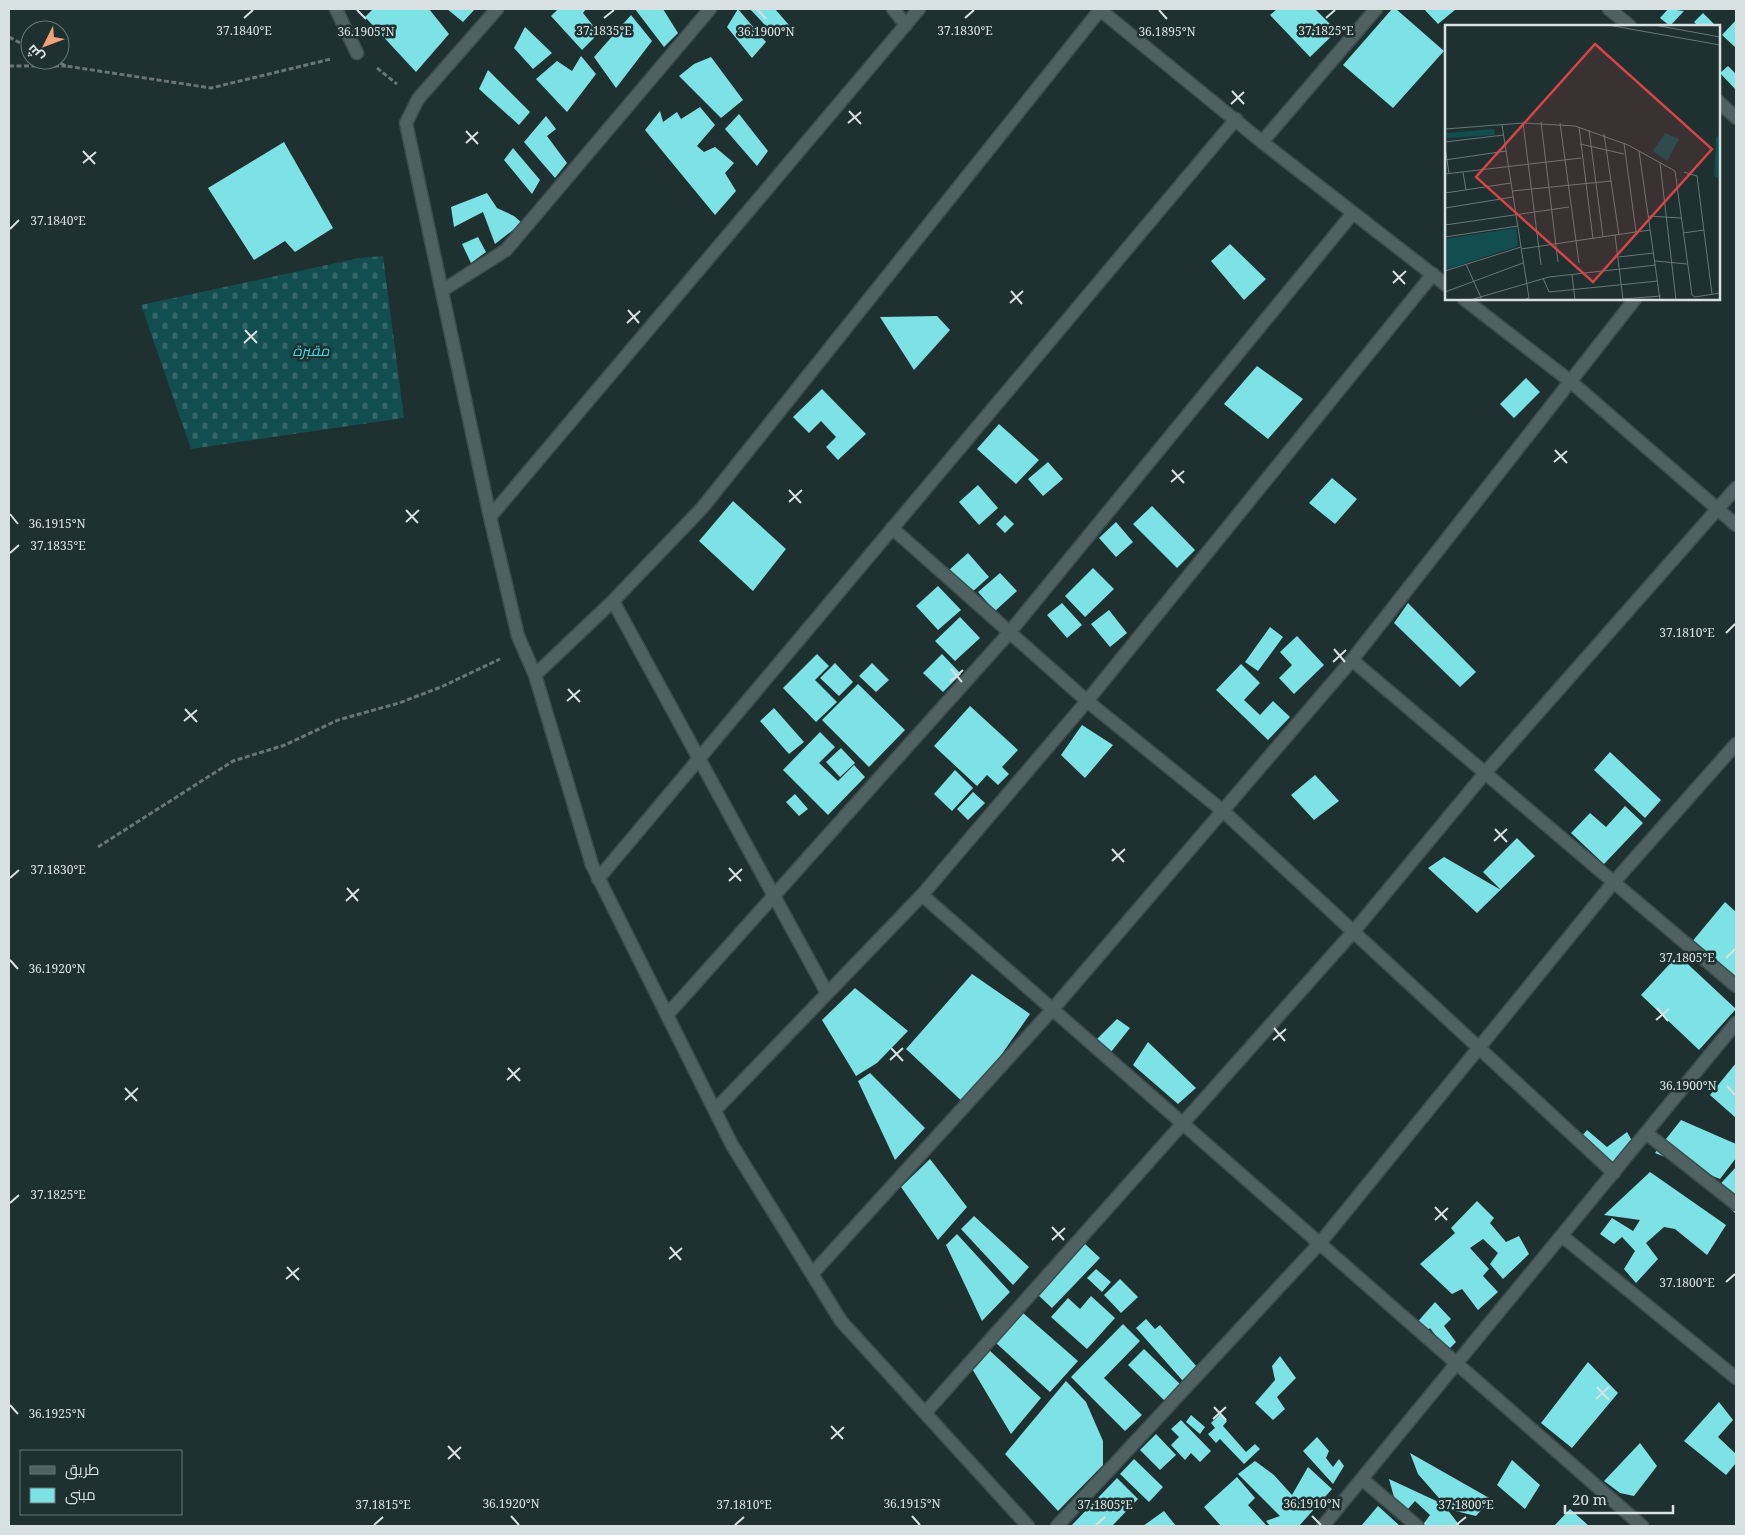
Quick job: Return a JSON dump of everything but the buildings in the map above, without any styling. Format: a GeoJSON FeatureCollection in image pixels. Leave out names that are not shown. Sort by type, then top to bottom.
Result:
{"type":"FeatureCollection","features":[{"type":"Feature","properties":{"kind":"street"},"geometry":{"type":"LineString","coordinates":[[336,9],[357,53]]}},
{"type":"Feature","properties":{"kind":"street"},"geometry":{"type":"LineString","coordinates":[[497,9],[418,99],[406,123],[490,517],[518,636],[535,675],[592,865],[732,1145],[841,1321],[1028,1526]]}},
{"type":"Feature","properties":{"kind":"street"},"geometry":{"type":"LineString","coordinates":[[443,290],[506,250],[710,9]]}},
{"type":"Feature","properties":{"kind":"street"},"geometry":{"type":"LineString","coordinates":[[893,9],[906,25]]}},
{"type":"Feature","properties":{"kind":"street"},"geometry":{"type":"LineString","coordinates":[[490,517],[920,9]]}},
{"type":"Feature","properties":{"kind":"street"},"geometry":{"type":"LineString","coordinates":[[1262,142],[1376,9]]}},
{"type":"Feature","properties":{"kind":"street"},"geometry":{"type":"LineString","coordinates":[[1609,9],[1629,25]]}},
{"type":"Feature","properties":{"kind":"street"},"geometry":{"type":"LineString","coordinates":[[535,675],[613,602],[703,507],[1100,10],[1236,118],[1262,142],[1445,284]]}},
{"type":"Feature","properties":{"kind":"street"},"geometry":{"type":"LineString","coordinates":[[1720,103],[1736,118]]}},
{"type":"Feature","properties":{"kind":"street"},"geometry":{"type":"LineString","coordinates":[[598,879],[1236,118]]}},
{"type":"Feature","properties":{"kind":"street"},"geometry":{"type":"LineString","coordinates":[[667,1015],[1009,633],[1353,213]]}},
{"type":"Feature","properties":{"kind":"street"},"geometry":{"type":"LineString","coordinates":[[715,1110],[922,894],[1087,701],[1433,274]]}},
{"type":"Feature","properties":{"kind":"street"},"geometry":{"type":"LineString","coordinates":[[1465,300],[1570,381],[1736,525]]}},
{"type":"Feature","properties":{"kind":"street"},"geometry":{"type":"LineString","coordinates":[[812,1274],[1052,1010],[1352,660],[1634,300]]}},
{"type":"Feature","properties":{"kind":"street"},"geometry":{"type":"LineString","coordinates":[[924,1413],[1182,1122],[1354,932],[1485,772],[1719,510],[1736,488]]}},
{"type":"Feature","properties":{"kind":"street"},"geometry":{"type":"LineString","coordinates":[[892,528],[1087,701],[1223,811],[1614,1173]]}},
{"type":"Feature","properties":{"kind":"street"},"geometry":{"type":"LineString","coordinates":[[613,602],[828,993]]}},
{"type":"Feature","properties":{"kind":"street"},"geometry":{"type":"LineString","coordinates":[[1352,660],[1736,986]]}},
{"type":"Feature","properties":{"kind":"street"},"geometry":{"type":"LineString","coordinates":[[1057,1526],[1320,1243],[1480,1049],[1613,883],[1736,744]]}},
{"type":"Feature","properties":{"kind":"street"},"geometry":{"type":"LineString","coordinates":[[922,894],[1642,1526]]}},
{"type":"Feature","properties":{"kind":"street"},"geometry":{"type":"LineString","coordinates":[[1323,1526],[1736,1024]]}},
{"type":"Feature","properties":{"kind":"street"},"geometry":{"type":"LineString","coordinates":[[1646,1133],[1736,1204]]}},
{"type":"Feature","properties":{"kind":"street"},"geometry":{"type":"LineString","coordinates":[[1562,1236],[1736,1378]]}},
{"type":"Feature","properties":{"kind":"street"},"geometry":{"type":"LineString","coordinates":[[1362,1479],[1417,1526]]}},
{"type":"Feature","properties":{"kind":"path"},"geometry":{"type":"LineString","coordinates":[[70,67],[211,88],[357,53],[418,99]]}},
{"type":"Feature","properties":{"kind":"path"},"geometry":{"type":"LineString","coordinates":[[98,847],[233,760],[285,746],[338,720],[407,700],[524,648]]}},
{"type":"Feature","properties":{"kind":"green space","name":"مقبرة"},"geometry":{"type":"Polygon","coordinates":[[[383,256],[404,418],[191,449],[141,305],[359,258],[383,256]]]}}]}
